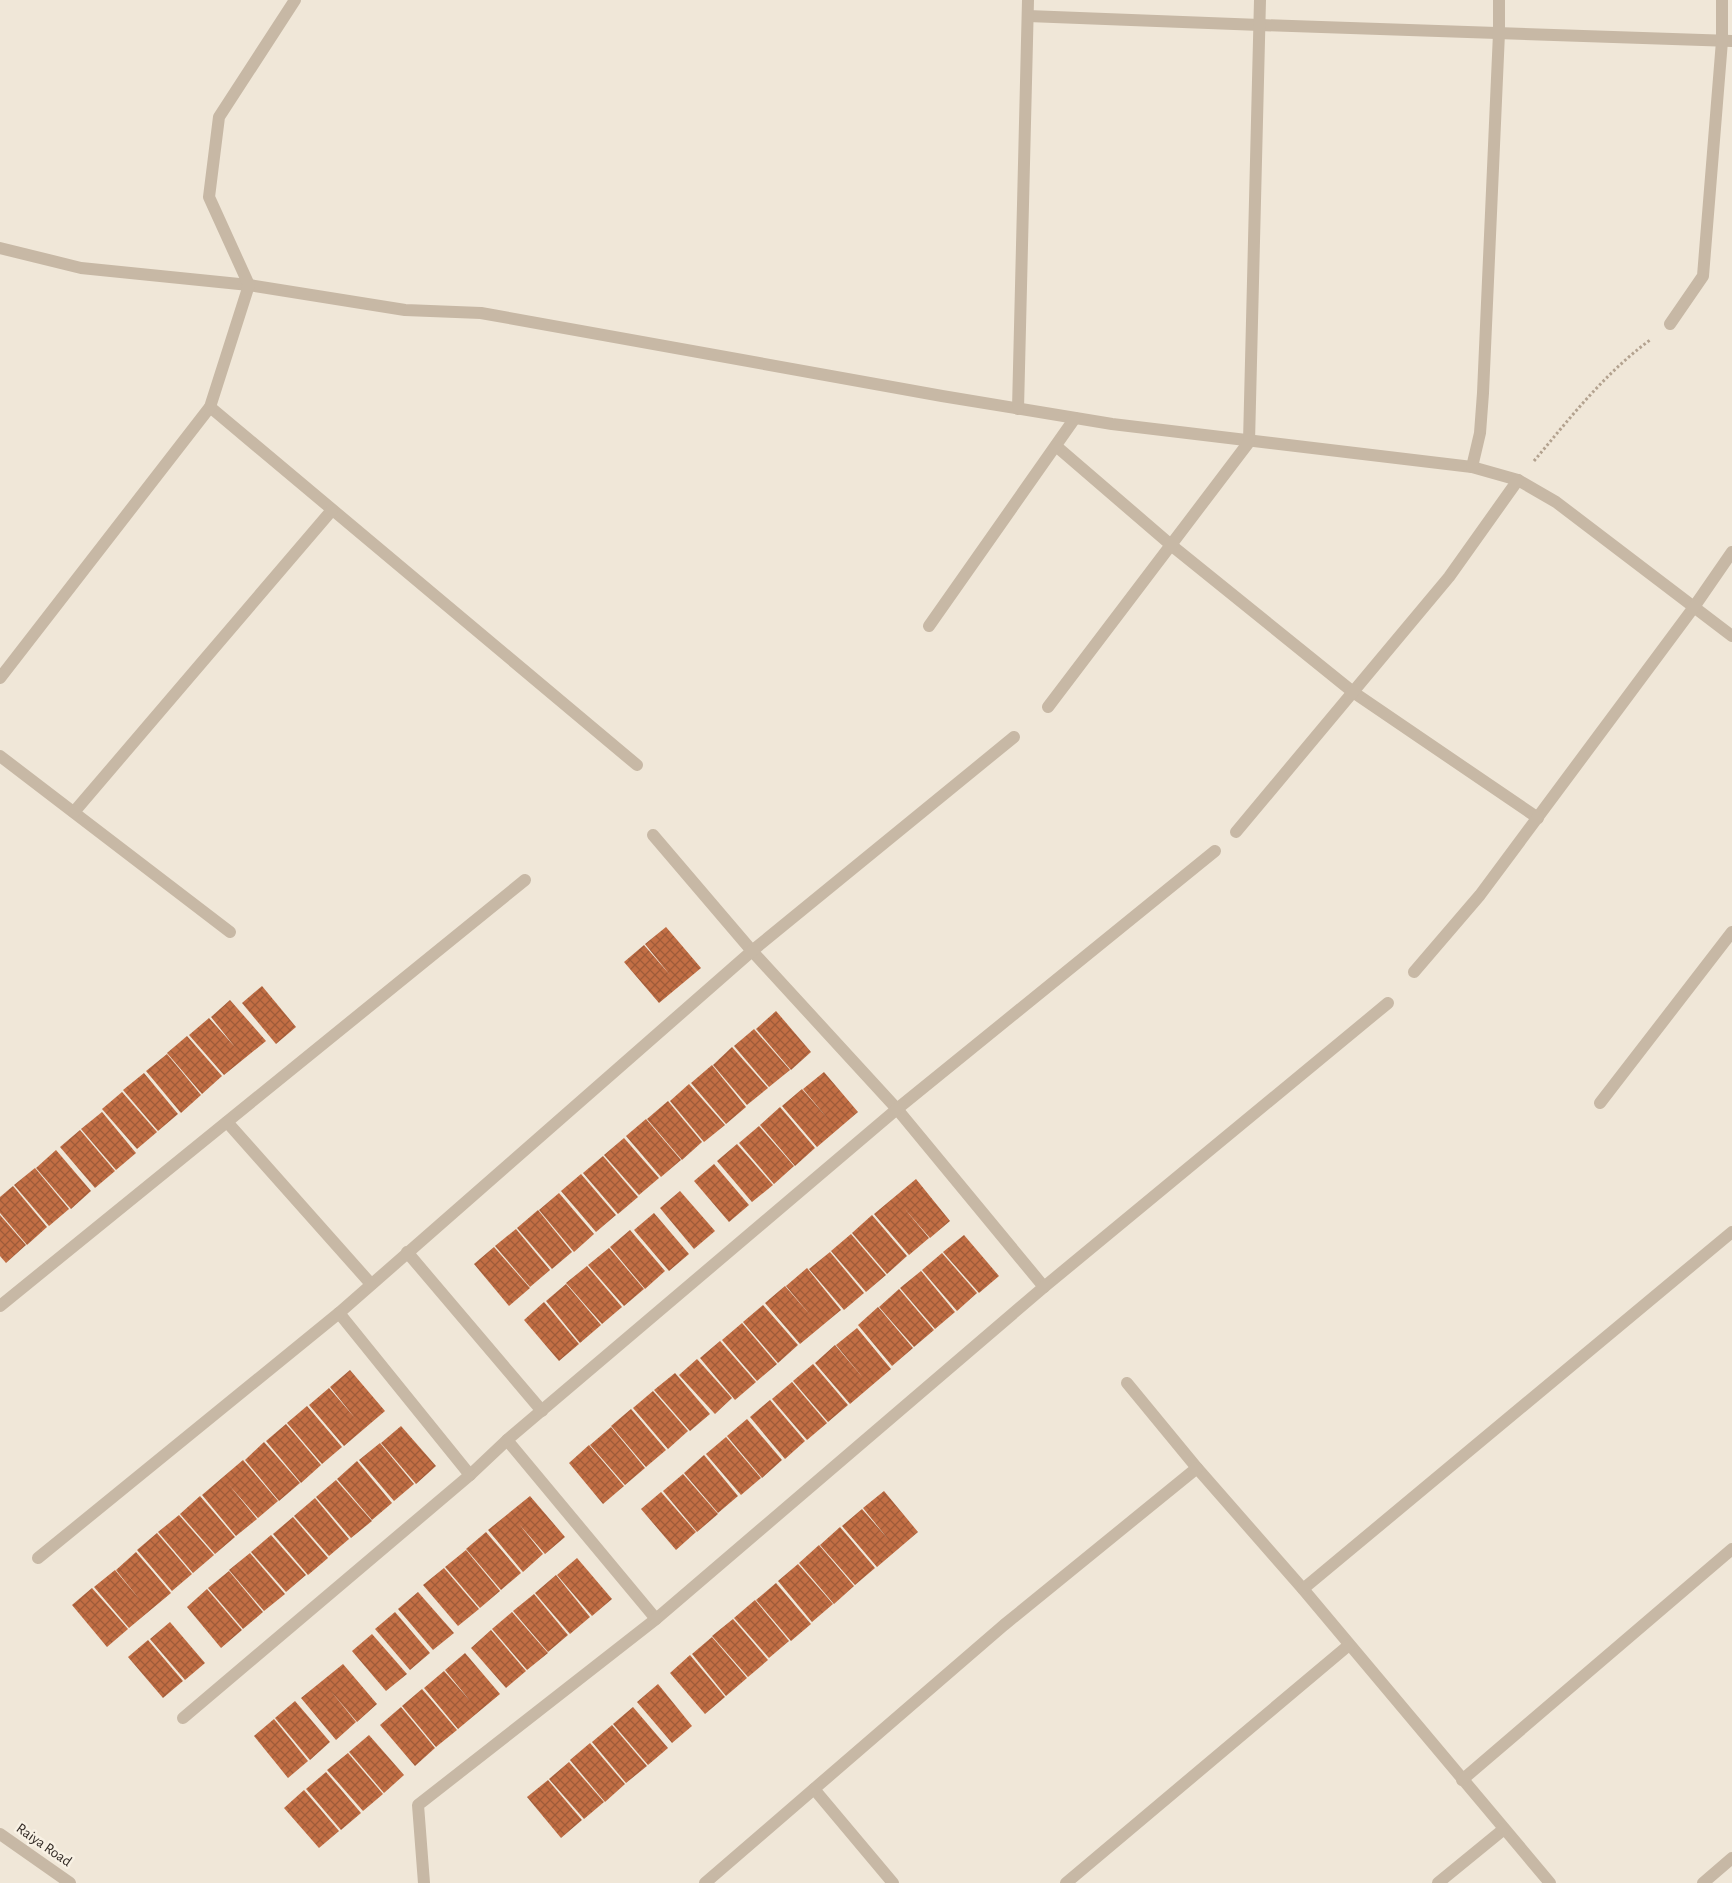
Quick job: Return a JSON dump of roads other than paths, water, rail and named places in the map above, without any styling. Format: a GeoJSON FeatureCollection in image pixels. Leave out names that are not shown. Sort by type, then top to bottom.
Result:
{"type":"FeatureCollection","features":[{"type":"Feature","properties":{"kind":"street"},"geometry":{"type":"LineString","coordinates":[[0,678],[210,407],[249,285],[208,197],[219,117],[295,0]]}},
{"type":"Feature","properties":{"kind":"street"},"geometry":{"type":"LineString","coordinates":[[1018,409],[1028,0]]}},
{"type":"Feature","properties":{"kind":"street"},"geometry":{"type":"LineString","coordinates":[[1048,707],[1249,442],[1260,0]]}},
{"type":"Feature","properties":{"kind":"street"},"geometry":{"type":"LineString","coordinates":[[1472,467],[1480,433],[1483,393],[1499,0]]}},
{"type":"Feature","properties":{"kind":"street"},"geometry":{"type":"LineString","coordinates":[[1670,324],[1703,276],[1727,41],[1722,0]]}},
{"type":"Feature","properties":{"kind":"street"},"geometry":{"type":"LineString","coordinates":[[1028,16],[1727,41]]}},
{"type":"Feature","properties":{"kind":"street"},"geometry":{"type":"LineString","coordinates":[[0,248],[80,268],[249,285],[405,310],[481,313],[1075,418],[1249,442],[1472,467],[1518,480],[1556,502],[1732,636]]}},
{"type":"Feature","properties":{"kind":"street"},"geometry":{"type":"LineString","coordinates":[[210,407],[636,765]]}},
{"type":"Feature","properties":{"kind":"street"},"geometry":{"type":"LineString","coordinates":[[929,626],[1075,418]]}},
{"type":"Feature","properties":{"kind":"street"},"geometry":{"type":"LineString","coordinates":[[1056,446],[1171,545],[1353,692],[1538,818]]}},
{"type":"Feature","properties":{"kind":"street"},"geometry":{"type":"LineString","coordinates":[[1236,832],[1449,577],[1518,480]]}},
{"type":"Feature","properties":{"kind":"street"},"geometry":{"type":"LineString","coordinates":[[74,812],[332,510]]}},
{"type":"Feature","properties":{"kind":"street"},"geometry":{"type":"LineString","coordinates":[[1414,972],[1480,895],[1694,607],[1732,552]]}},
{"type":"Feature","properties":{"kind":"street"},"geometry":{"type":"LineString","coordinates":[[38,1558],[339,1313],[752,951],[1014,738]]}},
{"type":"Feature","properties":{"kind":"street"},"geometry":{"type":"LineString","coordinates":[[0,756],[230,932]]}},
{"type":"Feature","properties":{"kind":"street"},"geometry":{"type":"LineString","coordinates":[[653,835],[752,951],[897,1109],[1044,1288]]}},
{"type":"Feature","properties":{"kind":"street"},"geometry":{"type":"LineString","coordinates":[[182,1718],[470,1475],[507,1440],[897,1109],[1215,851]]}},
{"type":"Feature","properties":{"kind":"street"},"geometry":{"type":"LineString","coordinates":[[0,1306],[525,880]]}},
{"type":"Feature","properties":{"kind":"street"},"geometry":{"type":"LineString","coordinates":[[1600,1103],[1732,932]]}},
{"type":"Feature","properties":{"kind":"street"},"geometry":{"type":"LineString","coordinates":[[424,1883],[418,1805],[656,1619],[1044,1288],[1388,1003]]}},
{"type":"Feature","properties":{"kind":"street"},"geometry":{"type":"LineString","coordinates":[[227,1122],[371,1284]]}},
{"type":"Feature","properties":{"kind":"street"},"geometry":{"type":"LineString","coordinates":[[1303,1589],[1732,1232]]}},
{"type":"Feature","properties":{"kind":"street"},"geometry":{"type":"LineString","coordinates":[[407,1252],[542,1411]]}},
{"type":"Feature","properties":{"kind":"street"},"geometry":{"type":"LineString","coordinates":[[339,1313],[470,1475]]}},
{"type":"Feature","properties":{"kind":"street"},"geometry":{"type":"LineString","coordinates":[[1127,1383],[1550,1883]]}},
{"type":"Feature","properties":{"kind":"street"},"geometry":{"type":"LineString","coordinates":[[507,1440],[656,1619]]}},
{"type":"Feature","properties":{"kind":"street"},"geometry":{"type":"LineString","coordinates":[[705,1883],[1004,1625],[1197,1468]]}},
{"type":"Feature","properties":{"kind":"street"},"geometry":{"type":"LineString","coordinates":[[1462,1780],[1732,1549]]}},
{"type":"Feature","properties":{"kind":"street"},"geometry":{"type":"LineString","coordinates":[[1066,1883],[1348,1645]]}},
{"type":"Feature","properties":{"kind":"street"},"geometry":{"type":"LineString","coordinates":[[814,1789],[893,1883]]}},
{"type":"Feature","properties":{"kind":"street"},"geometry":{"type":"LineString","coordinates":[[1438,1883],[1504,1829]]}},
{"type":"Feature","properties":{"kind":"street","name":"Raiya Road"},"geometry":{"type":"LineString","coordinates":[[0,1834],[70,1883]]}},
{"type":"Feature","properties":{"kind":"street"},"geometry":{"type":"LineString","coordinates":[[1703,1883],[1732,1858]]}}]}
